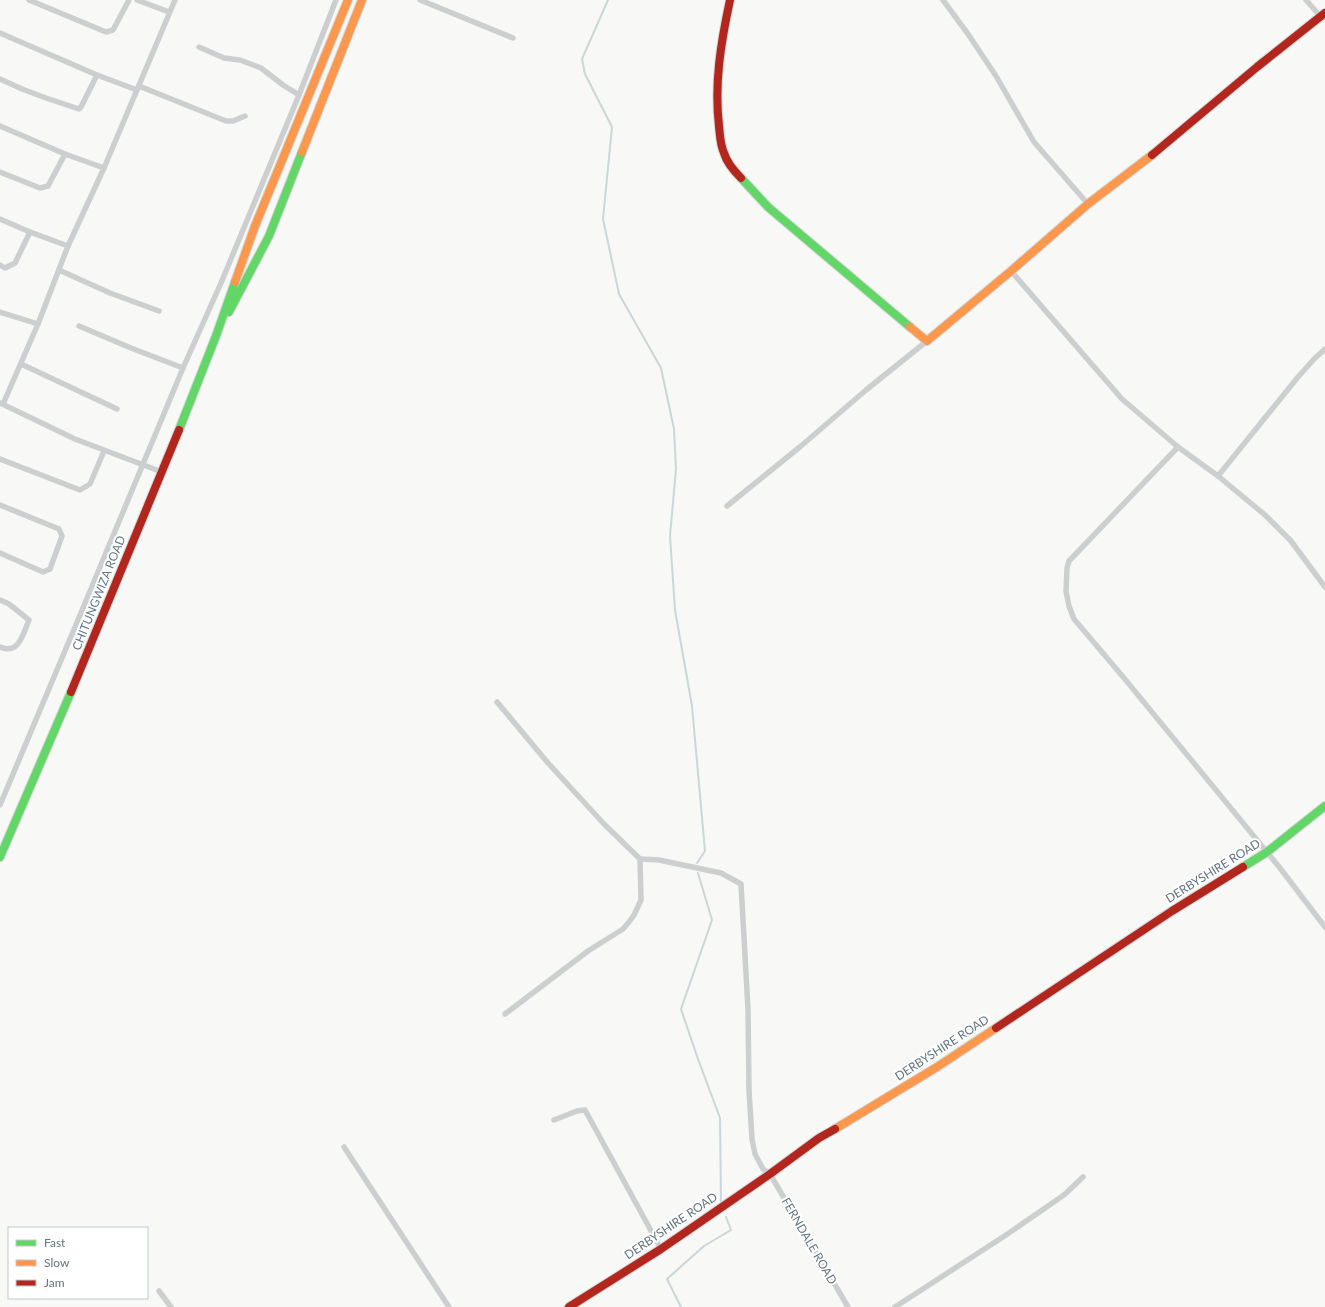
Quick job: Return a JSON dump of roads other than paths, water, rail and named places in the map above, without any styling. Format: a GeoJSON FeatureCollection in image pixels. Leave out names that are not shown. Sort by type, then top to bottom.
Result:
{"type":"FeatureCollection","features":[{"type":"Feature","properties":{"kind":"street"},"geometry":{"type":"LineString","coordinates":[[29,0],[106,32],[113,30],[129,0]]}},
{"type":"Feature","properties":{"kind":"street"},"geometry":{"type":"LineString","coordinates":[[136,0],[170,12]]}},
{"type":"Feature","properties":{"kind":"street"},"geometry":{"type":"LineString","coordinates":[[162,472],[76,439],[2,403],[21,364],[68,246],[104,168],[175,0]]}},
{"type":"Feature","properties":{"kind":"street"},"geometry":{"type":"LineString","coordinates":[[0,805],[182,368],[221,283],[336,0]]}},
{"type":"Feature","properties":{"kind":"street"},"geometry":{"type":"LineString","coordinates":[[216,336],[255,226],[348,0]]}},
{"type":"Feature","properties":{"kind":"street"},"geometry":{"type":"LineString","coordinates":[[216,336],[269,236],[362,0]]}},
{"type":"Feature","properties":{"kind":"street"},"geometry":{"type":"LineString","coordinates":[[420,0],[513,38]]}},
{"type":"Feature","properties":{"kind":"street"},"geometry":{"type":"LineString","coordinates":[[730,0],[717,76],[716,109],[722,149],[728,162],[768,207],[927,340]]}},
{"type":"Feature","properties":{"kind":"street"},"geometry":{"type":"LineString","coordinates":[[943,0],[996,76],[1034,142],[1088,204]]}},
{"type":"Feature","properties":{"kind":"street"},"geometry":{"type":"LineString","coordinates":[[727,506],[1011,271],[1088,204],[1164,146],[1257,67],[1323,15],[1306,0]]}},
{"type":"Feature","properties":{"kind":"street"},"geometry":{"type":"LineString","coordinates":[[0,33],[96,75],[138,88],[226,121],[245,116]]}},
{"type":"Feature","properties":{"kind":"street"},"geometry":{"type":"LineString","coordinates":[[199,47],[224,58],[240,60],[261,68],[298,95]]}},
{"type":"Feature","properties":{"kind":"street"},"geometry":{"type":"LineString","coordinates":[[0,79],[22,89],[79,109],[81,108],[96,75]]}},
{"type":"Feature","properties":{"kind":"street"},"geometry":{"type":"LineString","coordinates":[[0,126],[65,154],[104,168]]}},
{"type":"Feature","properties":{"kind":"street"},"geometry":{"type":"LineString","coordinates":[[0,172],[40,188],[48,186],[65,154]]}},
{"type":"Feature","properties":{"kind":"street"},"geometry":{"type":"LineString","coordinates":[[0,219],[68,246]]}},
{"type":"Feature","properties":{"kind":"street"},"geometry":{"type":"LineString","coordinates":[[0,265],[5,268],[15,263],[30,232]]}},
{"type":"Feature","properties":{"kind":"street"},"geometry":{"type":"LineString","coordinates":[[59,270],[110,293],[160,311]]}},
{"type":"Feature","properties":{"kind":"street"},"geometry":{"type":"LineString","coordinates":[[1011,271],[1122,399],[1178,447],[1218,476],[1265,515],[1291,541],[1325,587]]}},
{"type":"Feature","properties":{"kind":"street"},"geometry":{"type":"LineString","coordinates":[[0,312],[38,324]]}},
{"type":"Feature","properties":{"kind":"street"},"geometry":{"type":"LineString","coordinates":[[79,326],[182,368]]}},
{"type":"Feature","properties":{"kind":"street","name":"CHITUNGWIZA ROAD"},"geometry":{"type":"LineString","coordinates":[[0,857],[89,650],[216,336]]}},
{"type":"Feature","properties":{"kind":"street"},"geometry":{"type":"LineString","coordinates":[[1218,476],[1298,377],[1325,349]]}},
{"type":"Feature","properties":{"kind":"street"},"geometry":{"type":"LineString","coordinates":[[21,364],[117,409]]}},
{"type":"Feature","properties":{"kind":"street"},"geometry":{"type":"LineString","coordinates":[[1178,447],[1069,561],[1066,576],[1068,606],[1074,619],[1267,852],[1325,927]]}},
{"type":"Feature","properties":{"kind":"street"},"geometry":{"type":"LineString","coordinates":[[0,459],[80,490],[90,484],[104,451]]}},
{"type":"Feature","properties":{"kind":"street"},"geometry":{"type":"LineString","coordinates":[[0,505],[59,529],[62,536],[50,568],[43,572],[0,553]]}},
{"type":"Feature","properties":{"kind":"street"},"geometry":{"type":"LineString","coordinates":[[0,600],[10,604],[28,620],[21,639],[14,648],[7,650],[0,647]]}},
{"type":"Feature","properties":{"kind":"street"},"geometry":{"type":"LineString","coordinates":[[497,702],[548,763],[604,824],[640,859],[640,900],[634,915],[623,929],[588,951],[505,1014]]}},
{"type":"Feature","properties":{"kind":"street","name":"DERBYSHIRE ROAD"},"geometry":{"type":"LineString","coordinates":[[569,1307],[660,1249],[770,1174],[819,1138],[937,1067],[1172,911],[1267,852],[1325,806]]}},
{"type":"Feature","properties":{"kind":"street","name":"FERNDALE ROAD"},"geometry":{"type":"LineString","coordinates":[[640,859],[659,860],[721,873],[741,884],[748,1009],[749,1090],[752,1139],[755,1154],[763,1168],[770,1174],[848,1307]]}},
{"type":"Feature","properties":{"kind":"street"},"geometry":{"type":"LineString","coordinates":[[554,1120],[577,1111],[585,1110],[660,1249]]}},
{"type":"Feature","properties":{"kind":"street"},"geometry":{"type":"LineString","coordinates":[[344,1147],[449,1307]]}},
{"type":"Feature","properties":{"kind":"street"},"geometry":{"type":"LineString","coordinates":[[895,1307],[1006,1235],[1064,1194],[1083,1177]]}},
{"type":"Feature","properties":{"kind":"street"},"geometry":{"type":"LineString","coordinates":[[159,1291],[171,1307]]}},
{"type":"Feature","properties":{"kind":"waterway"},"geometry":{"type":"LineString","coordinates":[[608,0],[582,59],[585,74],[612,127],[603,219],[619,294],[661,368],[674,429],[676,469],[670,536],[675,610],[692,706],[705,851],[697,863]]}},
{"type":"Feature","properties":{"kind":"waterway"},"geometry":{"type":"LineString","coordinates":[[698,873],[712,920],[681,1009],[720,1118],[721,1205]]}},
{"type":"Feature","properties":{"kind":"waterway"},"geometry":{"type":"LineString","coordinates":[[681,1307],[667,1279],[704,1246],[731,1230],[726,1217]]}}]}
